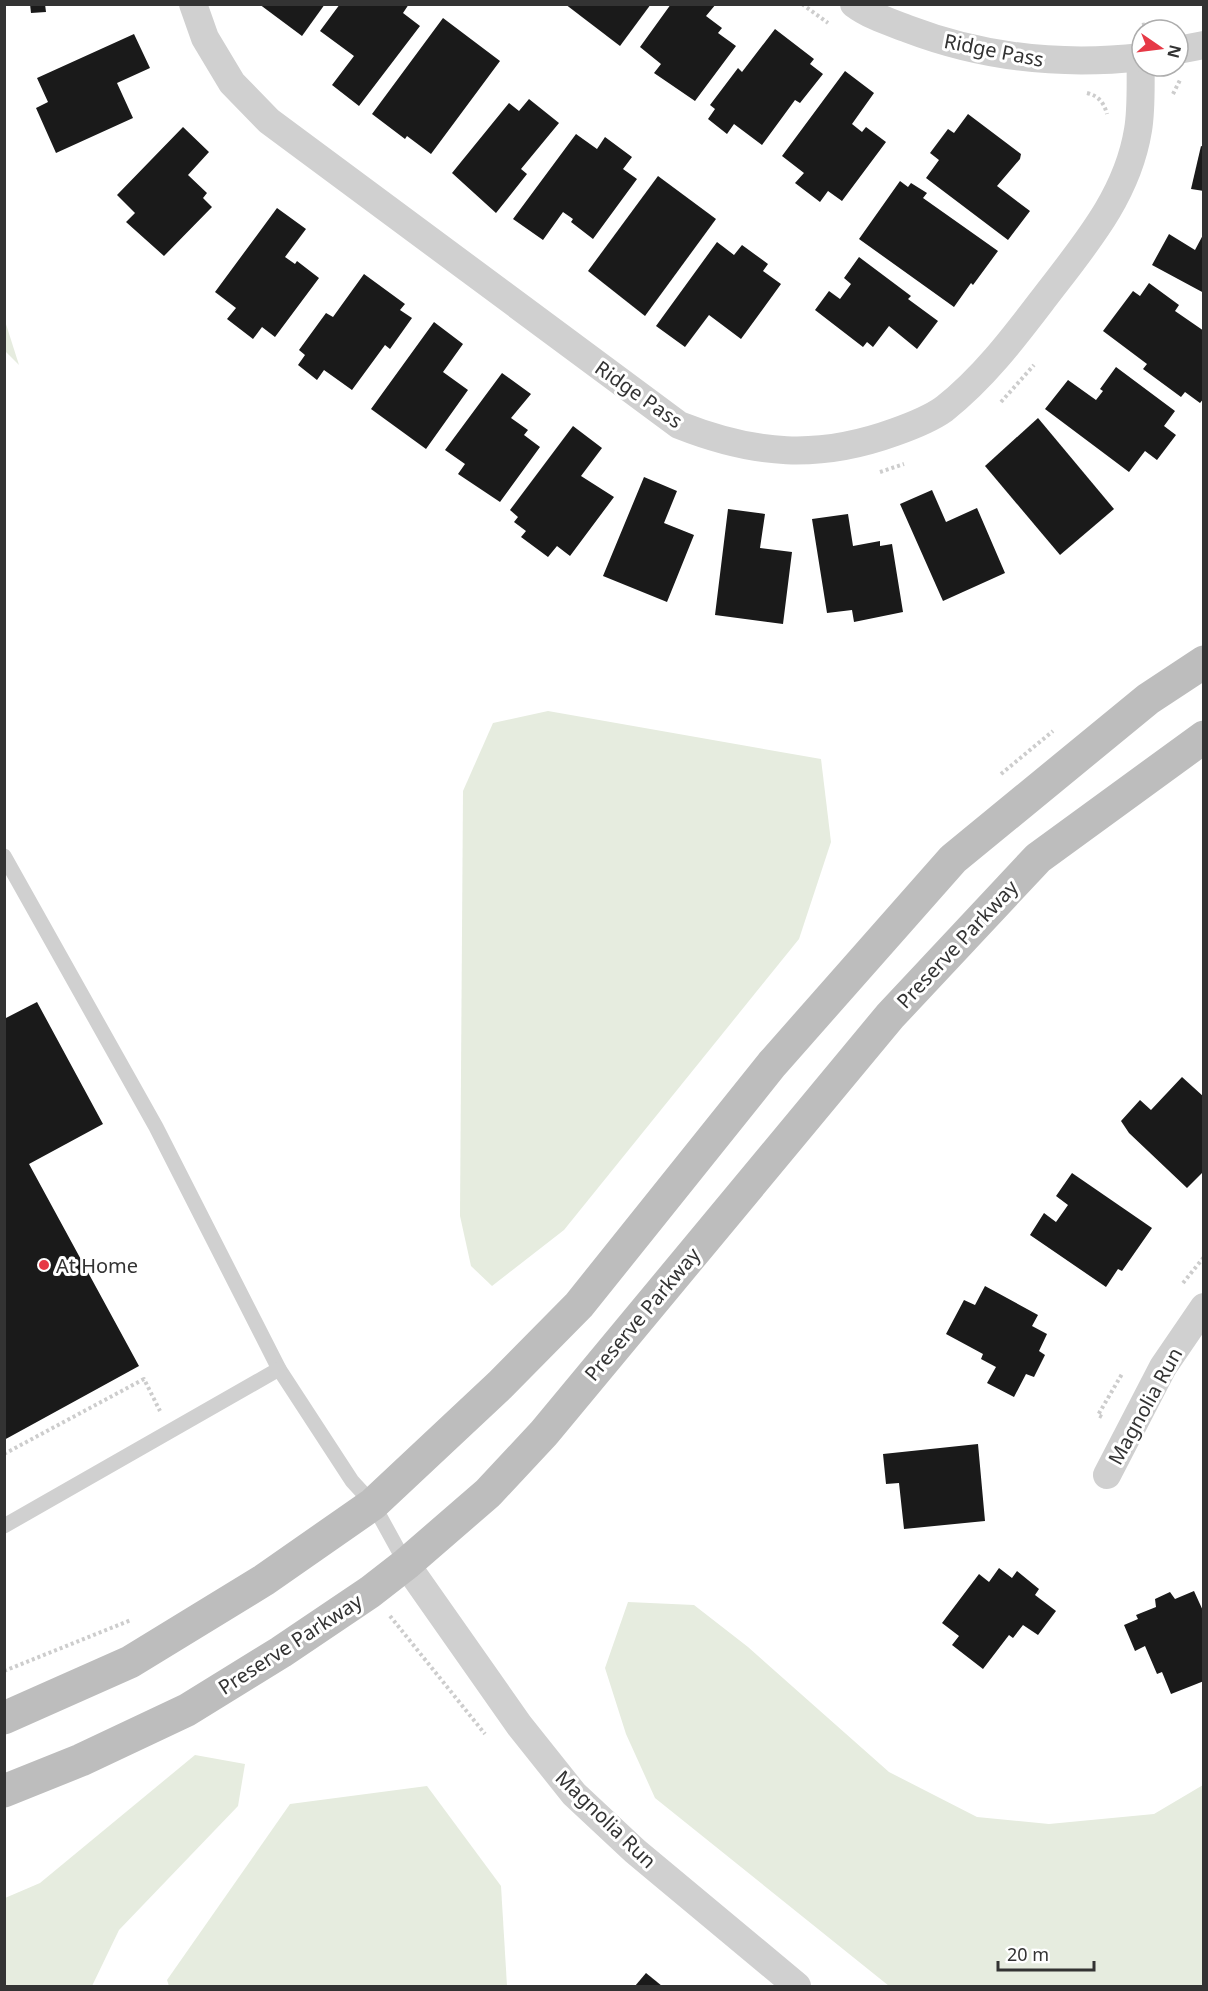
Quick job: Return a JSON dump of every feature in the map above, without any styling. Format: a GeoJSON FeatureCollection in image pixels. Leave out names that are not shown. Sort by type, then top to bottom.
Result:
{"type":"FeatureCollection","features":[{"type":"Feature","properties":{"kind":"street","name":"Ridge Pass"},"geometry":{"type":"LineString","coordinates":[[193,4],[206,38],[232,83],[269,121],[679,425],[711,438],[750,447],[793,451],[840,449],[916,424],[942,410],[997,359],[1106,217],[1123,182],[1138,129],[1141,78]]}},
{"type":"Feature","properties":{"kind":"street","name":"Ridge Pass"},"geometry":{"type":"LineString","coordinates":[[854,4],[920,33],[962,47],[1006,56],[1080,62],[1130,58]]}},
{"type":"Feature","properties":{"kind":"street"},"geometry":{"type":"LineString","coordinates":[[1190,56],[1203,45]]}},
{"type":"Feature","properties":{"kind":"street"},"geometry":{"type":"LineString","coordinates":[[4,1718],[130,1662],[264,1580],[373,1504],[493,1392],[579,1305],[772,1064],[953,859],[1148,699],[1203,662]]}},
{"type":"Feature","properties":{"kind":"street","name":"Preserve Parkway"},"geometry":{"type":"LineString","coordinates":[[4,1791],[81,1760],[187,1710],[281,1652],[370,1592],[488,1493],[544,1433],[890,1016],[1038,858],[1203,737]]}},
{"type":"Feature","properties":{"kind":"street","name":"Magnolia Run"},"geometry":{"type":"LineString","coordinates":[[1107,1475],[1163,1367],[1203,1306]]}},
{"type":"Feature","properties":{"kind":"street","name":"Magnolia Run"},"geometry":{"type":"LineString","coordinates":[[406,1564],[519,1725],[574,1794],[635,1851],[797,1986]]}},
{"type":"Feature","properties":{"kind":"lane"},"geometry":{"type":"LineString","coordinates":[[4,856],[156,1126],[279,1370],[352,1480],[373,1504],[406,1564]]}},
{"type":"Feature","properties":{"kind":"lane"},"geometry":{"type":"LineString","coordinates":[[4,1526],[279,1370]]}},
{"type":"Feature","properties":{"kind":"path"},"geometry":{"type":"LineString","coordinates":[[1172,103],[1179,78]]}},
{"type":"Feature","properties":{"kind":"path"},"geometry":{"type":"LineString","coordinates":[[1095,95],[1105,106],[1108,116]]}},
{"type":"Feature","properties":{"kind":"path"},"geometry":{"type":"LineString","coordinates":[[993,408],[1009,395],[1038,360]]}},
{"type":"Feature","properties":{"kind":"path"},"geometry":{"type":"LineString","coordinates":[[873,473],[913,460]]}},
{"type":"Feature","properties":{"kind":"path"},"geometry":{"type":"LineString","coordinates":[[995,779],[1055,729]]}},
{"type":"Feature","properties":{"kind":"path"},"geometry":{"type":"LineString","coordinates":[[4,1454],[144,1379],[171,1431]]}},
{"type":"Feature","properties":{"kind":"path"},"geometry":{"type":"LineString","coordinates":[[4,1671],[140,1616]]}},
{"type":"Feature","properties":{"kind":"shaded area"},"geometry":{"type":"Polygon","coordinates":[[[5,321],[19,365],[5,351],[5,321]]]}},
{"type":"Feature","properties":{"kind":"shaded area"},"geometry":{"type":"Polygon","coordinates":[[[548,711],[821,759],[831,842],[799,939],[564,1230],[492,1286],[471,1266],[460,1216],[463,791],[493,723],[548,711]]]}},
{"type":"Feature","properties":{"kind":"shaded area"},"geometry":{"type":"Polygon","coordinates":[[[628,1602],[694,1605],[748,1647],[889,1772],[977,1817],[1049,1824],[1154,1814],[1203,1785],[1203,1986],[889,1986],[655,1798],[626,1734],[605,1668],[628,1602]]]}},
{"type":"Feature","properties":{"kind":"shaded area"},"geometry":{"type":"Polygon","coordinates":[[[195,1755],[245,1764],[238,1806],[119,1930],[92,1986],[5,1986],[5,1898],[40,1883],[195,1755]]]}},
{"type":"Feature","properties":{"kind":"shaded area"},"geometry":{"type":"Polygon","coordinates":[[[427,1786],[501,1886],[507,1986],[169,1986],[167,1980],[290,1804],[427,1786]]]}},
{"type":"Feature","properties":{"kind":"building"},"geometry":{"type":"Polygon","coordinates":[[[30,4],[45,4],[46,12],[31,13],[30,4]]]}},
{"type":"Feature","properties":{"kind":"building"},"geometry":{"type":"Polygon","coordinates":[[[259,4],[325,4],[302,36],[259,4]]]}},
{"type":"Feature","properties":{"kind":"building"},"geometry":{"type":"Polygon","coordinates":[[[340,4],[409,4],[403,13],[420,26],[359,106],[332,85],[354,56],[320,31],[340,4]]]}},
{"type":"Feature","properties":{"kind":"building"},"geometry":{"type":"Polygon","coordinates":[[[565,4],[651,4],[620,46],[565,4]]]}},
{"type":"Feature","properties":{"kind":"building"},"geometry":{"type":"Polygon","coordinates":[[[671,4],[716,4],[706,16],[722,28],[718,33],[736,46],[695,101],[654,73],[661,64],[640,47],[671,4]]]}},
{"type":"Feature","properties":{"kind":"building"},"geometry":{"type":"Polygon","coordinates":[[[443,18],[500,61],[431,154],[407,136],[405,139],[372,114],[443,18]]]}},
{"type":"Feature","properties":{"kind":"building"},"geometry":{"type":"Polygon","coordinates":[[[775,29],[814,59],[810,64],[823,74],[800,103],[795,100],[762,145],[734,124],[727,134],[708,119],[715,109],[710,105],[738,68],[742,72],[775,29]]]}},
{"type":"Feature","properties":{"kind":"building"},"geometry":{"type":"Polygon","coordinates":[[[134,34],[150,68],[117,83],[133,118],[56,153],[36,108],[48,102],[37,78],[134,34]]]}},
{"type":"Feature","properties":{"kind":"building"},"geometry":{"type":"Polygon","coordinates":[[[845,71],[874,93],[852,124],[862,132],[866,127],[886,142],[842,201],[828,191],[820,202],[795,183],[804,173],[782,156],[845,71]]]}},
{"type":"Feature","properties":{"kind":"building"},"geometry":{"type":"Polygon","coordinates":[[[529,99],[559,123],[521,169],[527,174],[496,213],[452,173],[509,103],[519,111],[529,99]]]}},
{"type":"Feature","properties":{"kind":"building"},"geometry":{"type":"Polygon","coordinates":[[[968,114],[1021,154],[1020,159],[997,186],[1030,211],[1008,240],[926,178],[939,160],[930,153],[948,129],[954,133],[968,114]]]}},
{"type":"Feature","properties":{"kind":"building"},"geometry":{"type":"Polygon","coordinates":[[[183,127],[209,152],[188,175],[207,193],[203,198],[212,207],[164,256],[126,222],[135,213],[117,195],[183,127]]]}},
{"type":"Feature","properties":{"kind":"building"},"geometry":{"type":"Polygon","coordinates":[[[576,134],[597,149],[605,137],[632,157],[623,169],[637,179],[593,239],[571,222],[573,219],[563,212],[543,240],[513,219],[576,134]]]}},
{"type":"Feature","properties":{"kind":"building"},"geometry":{"type":"Polygon","coordinates":[[[1201,146],[1204,147],[1204,191],[1191,189],[1201,146]]]}},
{"type":"Feature","properties":{"kind":"building"},"geometry":{"type":"Polygon","coordinates":[[[658,176],[716,219],[645,316],[588,271],[658,176]]]}},
{"type":"Feature","properties":{"kind":"building"},"geometry":{"type":"Polygon","coordinates":[[[900,181],[908,187],[911,183],[927,193],[923,198],[998,251],[954,307],[859,239],[900,181]]]}},
{"type":"Feature","properties":{"kind":"building"},"geometry":{"type":"Polygon","coordinates":[[[277,208],[306,229],[285,257],[295,264],[297,261],[319,278],[275,337],[262,327],[253,339],[227,319],[236,308],[215,292],[277,208]]]}},
{"type":"Feature","properties":{"kind":"building"},"geometry":{"type":"Polygon","coordinates":[[[1204,233],[1204,293],[1152,265],[1169,234],[1195,250],[1204,233]]]}},
{"type":"Feature","properties":{"kind":"building"},"geometry":{"type":"Polygon","coordinates":[[[717,242],[734,255],[742,245],[768,264],[763,271],[781,284],[741,339],[709,315],[685,347],[656,326],[717,242]]]}},
{"type":"Feature","properties":{"kind":"building"},"geometry":{"type":"Polygon","coordinates":[[[859,257],[911,296],[908,299],[938,321],[917,349],[889,326],[873,347],[867,342],[863,347],[815,310],[829,291],[840,299],[851,284],[844,278],[859,257]]]}},
{"type":"Feature","properties":{"kind":"building"},"geometry":{"type":"Polygon","coordinates":[[[364,274],[405,304],[400,310],[412,318],[390,349],[385,345],[352,390],[324,370],[317,380],[298,365],[305,355],[299,350],[326,313],[333,317],[364,274]]]}},
{"type":"Feature","properties":{"kind":"building"},"geometry":{"type":"Polygon","coordinates":[[[1149,283],[1179,305],[1175,311],[1204,331],[1204,398],[1200,403],[1185,392],[1181,397],[1143,369],[1147,364],[1103,331],[1133,291],[1140,296],[1149,283]]]}},
{"type":"Feature","properties":{"kind":"building"},"geometry":{"type":"Polygon","coordinates":[[[434,322],[463,344],[443,372],[468,390],[426,449],[371,409],[434,322]]]}},
{"type":"Feature","properties":{"kind":"building"},"geometry":{"type":"Polygon","coordinates":[[[1116,367],[1175,411],[1164,426],[1176,435],[1157,460],[1145,451],[1129,472],[1045,409],[1068,380],[1096,400],[1103,391],[1100,389],[1116,367]]]}},
{"type":"Feature","properties":{"kind":"building"},"geometry":{"type":"Polygon","coordinates":[[[502,373],[531,394],[511,418],[528,430],[524,435],[540,447],[500,502],[458,474],[465,464],[445,450],[502,373]]]}},
{"type":"Feature","properties":{"kind":"building"},"geometry":{"type":"Polygon","coordinates":[[[1038,418],[1114,509],[1060,555],[985,466],[1038,418]]]}},
{"type":"Feature","properties":{"kind":"building"},"geometry":{"type":"Polygon","coordinates":[[[573,426],[602,448],[581,476],[614,497],[570,556],[557,546],[548,557],[521,537],[526,531],[514,522],[518,517],[510,510],[573,426]]]}},
{"type":"Feature","properties":{"kind":"building"},"geometry":{"type":"Polygon","coordinates":[[[644,477],[677,491],[664,523],[694,535],[667,602],[603,576],[644,477]]]}},
{"type":"Feature","properties":{"kind":"building"},"geometry":{"type":"Polygon","coordinates":[[[932,490],[946,522],[977,508],[1005,573],[943,601],[900,504],[932,490]]]}},
{"type":"Feature","properties":{"kind":"building"},"geometry":{"type":"Polygon","coordinates":[[[728,509],[765,514],[760,548],[792,552],[783,624],[715,615],[728,509]]]}},
{"type":"Feature","properties":{"kind":"building"},"geometry":{"type":"Polygon","coordinates":[[[848,514],[853,546],[880,541],[880,546],[892,544],[903,612],[854,622],[852,610],[827,613],[812,519],[848,514]]]}},
{"type":"Feature","properties":{"kind":"building","name":"At Home"},"geometry":{"type":"Polygon","coordinates":[[[37,1002],[103,1124],[29,1164],[139,1366],[4,1440],[4,1019],[37,1002]]]}},
{"type":"Feature","properties":{"kind":"building"},"geometry":{"type":"Polygon","coordinates":[[[1182,1077],[1204,1097],[1204,1171],[1187,1188],[1129,1133],[1121,1121],[1140,1100],[1151,1110],[1182,1077]]]}},
{"type":"Feature","properties":{"kind":"building"},"geometry":{"type":"Polygon","coordinates":[[[1072,1173],[1152,1228],[1122,1271],[1118,1269],[1106,1287],[1030,1235],[1044,1213],[1056,1222],[1068,1205],[1056,1196],[1072,1173]]]}},
{"type":"Feature","properties":{"kind":"building"},"geometry":{"type":"Polygon","coordinates":[[[985,1286],[1038,1315],[1032,1326],[1047,1334],[1039,1351],[1045,1355],[1034,1377],[1026,1374],[1014,1397],[987,1383],[996,1367],[981,1359],[983,1354],[946,1334],[964,1300],[975,1305],[985,1286]]]}},
{"type":"Feature","properties":{"kind":"building"},"geometry":{"type":"Polygon","coordinates":[[[978,1444],[985,1521],[904,1529],[899,1483],[886,1484],[883,1454],[978,1444]]]}},
{"type":"Feature","properties":{"kind":"building"},"geometry":{"type":"Polygon","coordinates":[[[999,1568],[1012,1578],[1017,1571],[1039,1589],[1035,1595],[1056,1611],[1038,1635],[1023,1625],[1013,1638],[1009,1635],[983,1669],[952,1645],[959,1636],[942,1623],[979,1574],[989,1582],[999,1568]]]}},
{"type":"Feature","properties":{"kind":"building"},"geometry":{"type":"Polygon","coordinates":[[[1194,1591],[1204,1613],[1204,1681],[1171,1694],[1162,1672],[1157,1674],[1145,1646],[1135,1651],[1124,1625],[1138,1619],[1136,1615],[1156,1607],[1155,1599],[1170,1592],[1175,1599],[1194,1591]]]}},
{"type":"Feature","properties":{"kind":"building"},"geometry":{"type":"Polygon","coordinates":[[[646,1973],[662,1986],[635,1986],[646,1973]]]}},
{"type":"Feature","properties":{"kind":"place","name":"At Home"},"geometry":{"type":"Point","coordinates":[44,1265]}}]}
